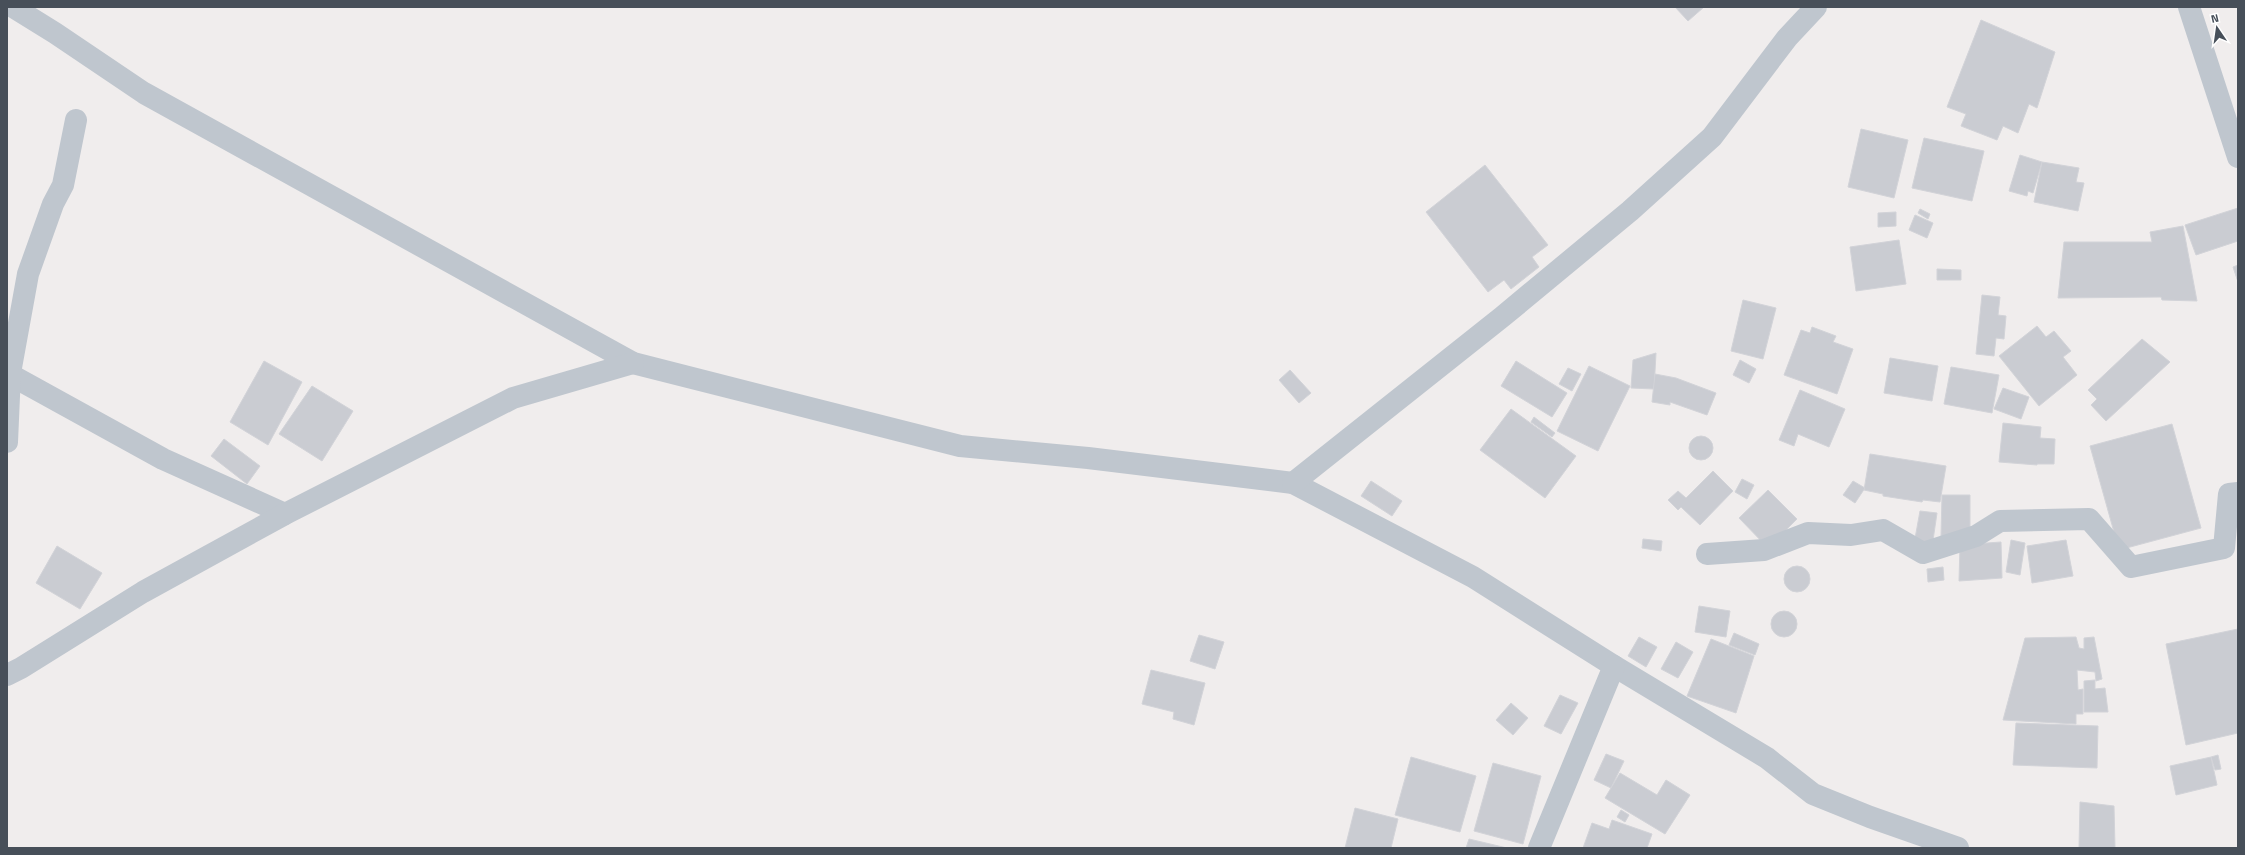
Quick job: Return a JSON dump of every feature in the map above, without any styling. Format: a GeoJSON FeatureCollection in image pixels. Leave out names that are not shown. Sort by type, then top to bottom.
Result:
{"type":"FeatureCollection","features":[{"type":"Feature","properties":{"kind":"street"},"geometry":{"type":"LineString","coordinates":[[13,7],[55,33],[144,93],[633,363],[960,446],[1088,458],[1293,482],[1473,577],[1614,666],[1767,758],[1813,794],[1870,817],[1958,848]]}},
{"type":"Feature","properties":{"kind":"street"},"geometry":{"type":"LineString","coordinates":[[1293,482],[1502,317],[1630,211],[1712,137],[1787,38],[1816,7]]}},
{"type":"Feature","properties":{"kind":"street"},"geometry":{"type":"LineString","coordinates":[[2189,7],[2238,157]]}},
{"type":"Feature","properties":{"kind":"street"},"geometry":{"type":"LineString","coordinates":[[7,442],[9,373],[28,274],[53,204],[62,185],[76,120]]}},
{"type":"Feature","properties":{"kind":"street"},"geometry":{"type":"LineString","coordinates":[[7,675],[21,668],[143,592],[285,514],[513,398],[633,363]]}},
{"type":"Feature","properties":{"kind":"street"},"geometry":{"type":"LineString","coordinates":[[9,373],[163,458],[285,514]]}},
{"type":"Feature","properties":{"kind":"street"},"geometry":{"type":"LineString","coordinates":[[1707,554],[1764,550],[1808,533],[1851,535],[1884,530],[1923,554],[1976,536],[2000,521],[2089,519],[2131,567],[2224,548],[2229,494],[2238,493]]}},
{"type":"Feature","properties":{"kind":"street"},"geometry":{"type":"LineString","coordinates":[[1539,848],[1614,666]]}},
{"type":"Feature","properties":{"kind":"building"},"geometry":{"type":"Polygon","coordinates":[[[1675,7],[1704,7],[1688,21],[1675,7]]]}},
{"type":"Feature","properties":{"kind":"building"},"geometry":{"type":"Polygon","coordinates":[[[1981,20],[2055,52],[2037,108],[2029,104],[2018,133],[2003,126],[1997,140],[1961,126],[1966,114],[1947,107],[1981,20]]]}},
{"type":"Feature","properties":{"kind":"building"},"geometry":{"type":"Polygon","coordinates":[[[1861,129],[1908,140],[1894,198],[1848,187],[1861,129]]]}},
{"type":"Feature","properties":{"kind":"building"},"geometry":{"type":"Polygon","coordinates":[[[1924,138],[1984,151],[1972,201],[1912,188],[1924,138]]]}},
{"type":"Feature","properties":{"kind":"building"},"geometry":{"type":"Polygon","coordinates":[[[2020,155],[2042,162],[2033,193],[2028,191],[2027,196],[2009,191],[2020,155]]]}},
{"type":"Feature","properties":{"kind":"building"},"geometry":{"type":"Polygon","coordinates":[[[2042,162],[2079,168],[2076,182],[2084,183],[2078,211],[2034,202],[2042,162]]]}},
{"type":"Feature","properties":{"kind":"building"},"geometry":{"type":"Polygon","coordinates":[[[1485,165],[1548,245],[1532,257],[1539,267],[1511,289],[1504,280],[1488,292],[1426,212],[1485,165]]]}},
{"type":"Feature","properties":{"kind":"building"},"geometry":{"type":"Polygon","coordinates":[[[2238,208],[2238,241],[2196,255],[2185,225],[2238,208]]]}},
{"type":"Feature","properties":{"kind":"building"},"geometry":{"type":"Polygon","coordinates":[[[1920,209],[1930,214],[1928,219],[1918,213],[1920,209]]]}},
{"type":"Feature","properties":{"kind":"building"},"geometry":{"type":"Polygon","coordinates":[[[1896,212],[1896,226],[1878,227],[1878,213],[1896,212]]]}},
{"type":"Feature","properties":{"kind":"building"},"geometry":{"type":"Polygon","coordinates":[[[1915,215],[1933,223],[1927,238],[1909,230],[1915,215]]]}},
{"type":"Feature","properties":{"kind":"building"},"geometry":{"type":"Polygon","coordinates":[[[2183,226],[2197,301],[2162,300],[2161,297],[2058,298],[2064,242],[2152,242],[2150,232],[2183,226]]]}},
{"type":"Feature","properties":{"kind":"building"},"geometry":{"type":"Polygon","coordinates":[[[1899,240],[1906,284],[1856,291],[1850,247],[1899,240]]]}},
{"type":"Feature","properties":{"kind":"building"},"geometry":{"type":"Polygon","coordinates":[[[2238,265],[2238,282],[2233,267],[2238,265]]]}},
{"type":"Feature","properties":{"kind":"building"},"geometry":{"type":"Polygon","coordinates":[[[1937,269],[1961,270],[1961,280],[1937,280],[1937,269]]]}},
{"type":"Feature","properties":{"kind":"building"},"geometry":{"type":"Polygon","coordinates":[[[1982,295],[2000,297],[1998,315],[2006,316],[2004,339],[1996,338],[1994,356],[1976,354],[1982,295]]]}},
{"type":"Feature","properties":{"kind":"building"},"geometry":{"type":"Polygon","coordinates":[[[1743,300],[1776,308],[1763,359],[1731,351],[1743,300]]]}},
{"type":"Feature","properties":{"kind":"building"},"geometry":{"type":"Polygon","coordinates":[[[2037,326],[2046,337],[2054,331],[2071,351],[2063,357],[2077,375],[2039,406],[1999,356],[2037,326]]]}},
{"type":"Feature","properties":{"kind":"building"},"geometry":{"type":"Polygon","coordinates":[[[1812,327],[1836,336],[1833,342],[1853,349],[1837,394],[1784,375],[1801,330],[1810,333],[1812,327]]]}},
{"type":"Feature","properties":{"kind":"building"},"geometry":{"type":"Polygon","coordinates":[[[2142,339],[2170,362],[2106,421],[2091,405],[2097,399],[2088,390],[2142,339]]]}},
{"type":"Feature","properties":{"kind":"building"},"geometry":{"type":"Polygon","coordinates":[[[1656,353],[1654,389],[1631,388],[1633,360],[1656,353]]]}},
{"type":"Feature","properties":{"kind":"building"},"geometry":{"type":"Polygon","coordinates":[[[1890,358],[1938,366],[1932,401],[1884,393],[1890,358]]]}},
{"type":"Feature","properties":{"kind":"building"},"geometry":{"type":"Polygon","coordinates":[[[1740,360],[1756,369],[1749,383],[1733,375],[1740,360]]]}},
{"type":"Feature","properties":{"kind":"building"},"geometry":{"type":"Polygon","coordinates":[[[264,361],[302,382],[268,445],[230,422],[264,361]]]}},
{"type":"Feature","properties":{"kind":"building"},"geometry":{"type":"Polygon","coordinates":[[[1516,361],[1567,393],[1552,417],[1501,386],[1516,361]]]}},
{"type":"Feature","properties":{"kind":"building"},"geometry":{"type":"Polygon","coordinates":[[[1589,366],[1630,386],[1598,451],[1557,431],[1589,366]]]}},
{"type":"Feature","properties":{"kind":"building"},"geometry":{"type":"Polygon","coordinates":[[[1951,367],[1999,375],[1992,413],[1944,404],[1951,367]]]}},
{"type":"Feature","properties":{"kind":"building"},"geometry":{"type":"Polygon","coordinates":[[[1568,368],[1581,374],[1572,391],[1559,384],[1568,368]]]}},
{"type":"Feature","properties":{"kind":"building"},"geometry":{"type":"Polygon","coordinates":[[[1290,370],[1311,393],[1299,403],[1279,380],[1290,370]]]}},
{"type":"Feature","properties":{"kind":"building"},"geometry":{"type":"Polygon","coordinates":[[[1655,374],[1676,378],[1716,393],[1707,415],[1670,402],[1670,405],[1652,402],[1655,374]]]}},
{"type":"Feature","properties":{"kind":"building"},"geometry":{"type":"Polygon","coordinates":[[[312,386],[353,411],[322,461],[279,434],[312,386]]]}},
{"type":"Feature","properties":{"kind":"building"},"geometry":{"type":"Polygon","coordinates":[[[2003,388],[2029,397],[2021,419],[1994,409],[2003,388]]]}},
{"type":"Feature","properties":{"kind":"building"},"geometry":{"type":"Polygon","coordinates":[[[1800,390],[1845,409],[1829,447],[1798,434],[1794,446],[1779,440],[1800,390]]]}},
{"type":"Feature","properties":{"kind":"building"},"geometry":{"type":"Polygon","coordinates":[[[1511,409],[1576,456],[1545,498],[1480,450],[1511,409]]]}},
{"type":"Feature","properties":{"kind":"building"},"geometry":{"type":"Polygon","coordinates":[[[1534,417],[1555,433],[1552,437],[1531,422],[1534,417]]]}},
{"type":"Feature","properties":{"kind":"building"},"geometry":{"type":"Polygon","coordinates":[[[2003,423],[2041,427],[2040,438],[2055,439],[2054,464],[2037,465],[1999,462],[2003,423]]]}},
{"type":"Feature","properties":{"kind":"building"},"geometry":{"type":"Polygon","coordinates":[[[2172,424],[2201,528],[2119,550],[2090,446],[2172,424]]]}},
{"type":"Feature","properties":{"kind":"building"},"geometry":{"type":"Polygon","coordinates":[[[1701,436],[1710,439],[1713,448],[1710,457],[1701,460],[1692,457],[1689,448],[1692,439],[1701,436]]]}},
{"type":"Feature","properties":{"kind":"building"},"geometry":{"type":"Polygon","coordinates":[[[224,439],[260,466],[247,484],[211,456],[224,439]]]}},
{"type":"Feature","properties":{"kind":"building"},"geometry":{"type":"Polygon","coordinates":[[[1870,454],[1946,466],[1940,502],[1923,500],[1922,502],[1883,496],[1883,494],[1864,490],[1870,454]]]}},
{"type":"Feature","properties":{"kind":"building"},"geometry":{"type":"Polygon","coordinates":[[[1713,471],[1733,491],[1700,525],[1681,507],[1678,510],[1668,500],[1678,491],[1686,498],[1713,471]]]}},
{"type":"Feature","properties":{"kind":"building"},"geometry":{"type":"Polygon","coordinates":[[[1742,479],[1754,485],[1747,499],[1735,492],[1742,479]]]}},
{"type":"Feature","properties":{"kind":"building"},"geometry":{"type":"Polygon","coordinates":[[[1371,481],[1402,501],[1392,516],[1361,496],[1371,481]]]}},
{"type":"Feature","properties":{"kind":"building"},"geometry":{"type":"Polygon","coordinates":[[[1853,481],[1865,488],[1855,503],[1843,495],[1853,481]]]}},
{"type":"Feature","properties":{"kind":"building"},"geometry":{"type":"Polygon","coordinates":[[[1768,490],[1797,519],[1768,548],[1739,518],[1768,490]]]}},
{"type":"Feature","properties":{"kind":"building"},"geometry":{"type":"Polygon","coordinates":[[[1942,495],[1970,495],[1970,535],[1941,536],[1942,495]]]}},
{"type":"Feature","properties":{"kind":"building"},"geometry":{"type":"Polygon","coordinates":[[[1920,511],[1937,513],[1932,547],[1914,544],[1920,511]]]}},
{"type":"Feature","properties":{"kind":"building"},"geometry":{"type":"Polygon","coordinates":[[[1643,539],[1662,541],[1661,551],[1642,548],[1643,539]]]}},
{"type":"Feature","properties":{"kind":"building"},"geometry":{"type":"Polygon","coordinates":[[[2011,540],[2025,543],[2020,575],[2006,572],[2011,540]]]}},
{"type":"Feature","properties":{"kind":"building"},"geometry":{"type":"Polygon","coordinates":[[[2066,540],[2073,576],[2032,583],[2027,546],[2066,540]]]}},
{"type":"Feature","properties":{"kind":"building"},"geometry":{"type":"Polygon","coordinates":[[[2001,542],[2002,578],[1959,581],[1960,545],[2001,542]]]}},
{"type":"Feature","properties":{"kind":"building"},"geometry":{"type":"Polygon","coordinates":[[[57,546],[102,573],[80,609],[36,583],[57,546]]]}},
{"type":"Feature","properties":{"kind":"building"},"geometry":{"type":"Polygon","coordinates":[[[1797,566],[1806,570],[1810,579],[1806,588],[1797,592],[1788,588],[1784,579],[1788,570],[1797,566]]]}},
{"type":"Feature","properties":{"kind":"building"},"geometry":{"type":"Polygon","coordinates":[[[1943,567],[1944,580],[1928,582],[1927,569],[1943,567]]]}},
{"type":"Feature","properties":{"kind":"building"},"geometry":{"type":"Polygon","coordinates":[[[1699,606],[1730,611],[1726,637],[1695,632],[1699,606]]]}},
{"type":"Feature","properties":{"kind":"building"},"geometry":{"type":"Polygon","coordinates":[[[1784,611],[1793,615],[1797,624],[1793,633],[1784,637],[1775,633],[1771,624],[1775,615],[1784,611]]]}},
{"type":"Feature","properties":{"kind":"building"},"geometry":{"type":"Polygon","coordinates":[[[2238,629],[2238,733],[2186,745],[2166,644],[2238,629]]]}},
{"type":"Feature","properties":{"kind":"building"},"geometry":{"type":"Polygon","coordinates":[[[1734,633],[1759,644],[1755,655],[1729,645],[1734,633]]]}},
{"type":"Feature","properties":{"kind":"building"},"geometry":{"type":"Polygon","coordinates":[[[1199,635],[1224,642],[1215,669],[1190,661],[1199,635]]]}},
{"type":"Feature","properties":{"kind":"building"},"geometry":{"type":"Polygon","coordinates":[[[1639,637],[1657,647],[1646,667],[1628,656],[1639,637]]]}},
{"type":"Feature","properties":{"kind":"building"},"geometry":{"type":"Polygon","coordinates":[[[2076,637],[2079,648],[2084,649],[2084,638],[2094,637],[2102,679],[2096,681],[2095,672],[2077,670],[2078,690],[2083,689],[2083,714],[2076,714],[2076,724],[2003,720],[2025,638],[2076,637]]]}},
{"type":"Feature","properties":{"kind":"building"},"geometry":{"type":"Polygon","coordinates":[[[1711,639],[1754,656],[1736,713],[1687,696],[1711,639]]]}},
{"type":"Feature","properties":{"kind":"building"},"geometry":{"type":"Polygon","coordinates":[[[1676,642],[1693,652],[1678,678],[1661,669],[1676,642]]]}},
{"type":"Feature","properties":{"kind":"building"},"geometry":{"type":"Polygon","coordinates":[[[1151,670],[1205,683],[1194,725],[1173,719],[1174,712],[1142,704],[1151,670]]]}},
{"type":"Feature","properties":{"kind":"building"},"geometry":{"type":"Polygon","coordinates":[[[2095,680],[2095,689],[2105,688],[2108,712],[2084,712],[2084,681],[2095,680]]]}},
{"type":"Feature","properties":{"kind":"building"},"geometry":{"type":"Polygon","coordinates":[[[1560,695],[1578,703],[1561,734],[1544,726],[1560,695]]]}},
{"type":"Feature","properties":{"kind":"building"},"geometry":{"type":"Polygon","coordinates":[[[1511,703],[1528,718],[1513,735],[1496,720],[1511,703]]]}},
{"type":"Feature","properties":{"kind":"building"},"geometry":{"type":"Polygon","coordinates":[[[2016,723],[2098,726],[2097,768],[2013,765],[2016,723]]]}},
{"type":"Feature","properties":{"kind":"building"},"geometry":{"type":"Polygon","coordinates":[[[1606,754],[1624,761],[1611,788],[1594,780],[1606,754]]]}},
{"type":"Feature","properties":{"kind":"building"},"geometry":{"type":"Polygon","coordinates":[[[2218,755],[2221,769],[2215,770],[2211,757],[2218,755]]]}},
{"type":"Feature","properties":{"kind":"building"},"geometry":{"type":"Polygon","coordinates":[[[1411,757],[1476,776],[1460,832],[1395,815],[1411,757]]]}},
{"type":"Feature","properties":{"kind":"building"},"geometry":{"type":"Polygon","coordinates":[[[2211,757],[2217,785],[2176,795],[2170,766],[2211,757]]]}},
{"type":"Feature","properties":{"kind":"building"},"geometry":{"type":"Polygon","coordinates":[[[1493,763],[1541,776],[1523,844],[1474,831],[1493,763]]]}},
{"type":"Feature","properties":{"kind":"building"},"geometry":{"type":"Polygon","coordinates":[[[1620,773],[1657,795],[1666,780],[1690,795],[1665,834],[1605,798],[1620,773]]]}},
{"type":"Feature","properties":{"kind":"building"},"geometry":{"type":"Polygon","coordinates":[[[2080,802],[2114,806],[2115,848],[2079,848],[2080,802]]]}},
{"type":"Feature","properties":{"kind":"building"},"geometry":{"type":"Polygon","coordinates":[[[1355,808],[1398,819],[1391,848],[1345,848],[1355,808]]]}},
{"type":"Feature","properties":{"kind":"building"},"geometry":{"type":"Polygon","coordinates":[[[1621,810],[1629,815],[1625,822],[1617,817],[1621,810]]]}},
{"type":"Feature","properties":{"kind":"building"},"geometry":{"type":"Polygon","coordinates":[[[1612,820],[1652,834],[1647,848],[1583,848],[1592,823],[1609,829],[1612,820]]]}},
{"type":"Feature","properties":{"kind":"building"},"geometry":{"type":"Polygon","coordinates":[[[1469,839],[1507,848],[1466,848],[1469,839]]]}}]}
